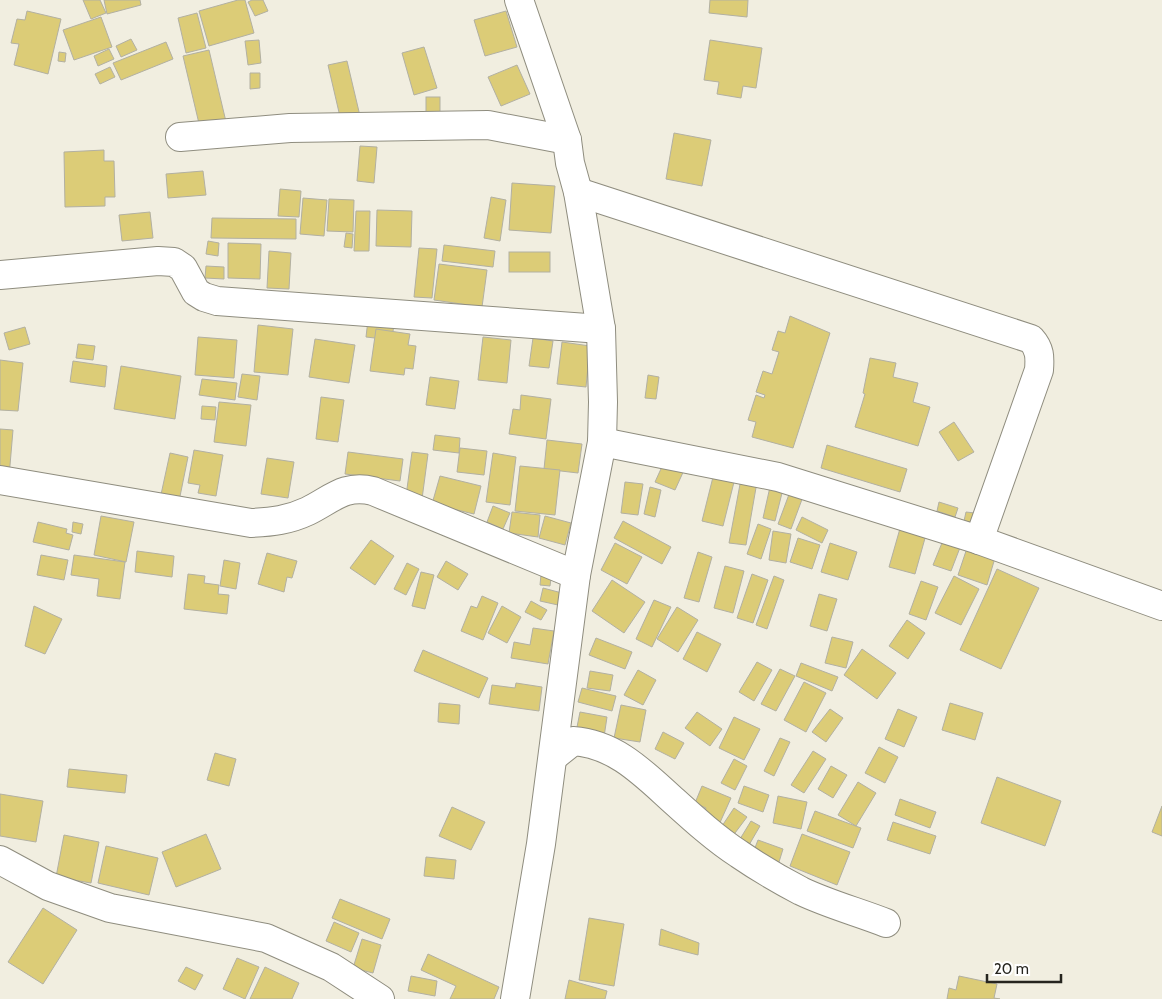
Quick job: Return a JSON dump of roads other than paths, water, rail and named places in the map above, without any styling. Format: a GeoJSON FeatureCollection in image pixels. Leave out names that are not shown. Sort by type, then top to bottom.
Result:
{"type":"FeatureCollection","features":[{"type":"Feature","properties":{"kind":"street"},"geometry":{"type":"LineString","coordinates":[[515,999],[553,757],[576,575],[602,442],[603,402],[601,329],[578,192],[570,163],[567,140],[519,0]]}},
{"type":"Feature","properties":{"kind":"street"},"geometry":{"type":"LineString","coordinates":[[180,137],[290,128],[488,125],[567,140]]}},
{"type":"Feature","properties":{"kind":"street"},"geometry":{"type":"LineString","coordinates":[[578,192],[1031,339],[1038,346],[1039,370],[979,540]]}},
{"type":"Feature","properties":{"kind":"street"},"geometry":{"type":"LineString","coordinates":[[0,275],[158,261],[174,262],[183,268],[196,292],[217,301],[601,329]]}},
{"type":"Feature","properties":{"kind":"street"},"geometry":{"type":"LineString","coordinates":[[602,442],[778,477],[979,540],[1162,606]]}},
{"type":"Feature","properties":{"kind":"street"},"geometry":{"type":"LineString","coordinates":[[0,480],[251,523],[277,522],[308,511],[335,495],[350,489],[362,488],[576,575]]}},
{"type":"Feature","properties":{"kind":"street"},"geometry":{"type":"LineString","coordinates":[[553,757],[572,741],[605,748],[619,755],[650,778],[713,835],[739,854],[802,891],[886,923]]}},
{"type":"Feature","properties":{"kind":"street"},"geometry":{"type":"LineString","coordinates":[[0,860],[48,886],[110,908],[266,938],[331,967],[380,999]]}}]}
